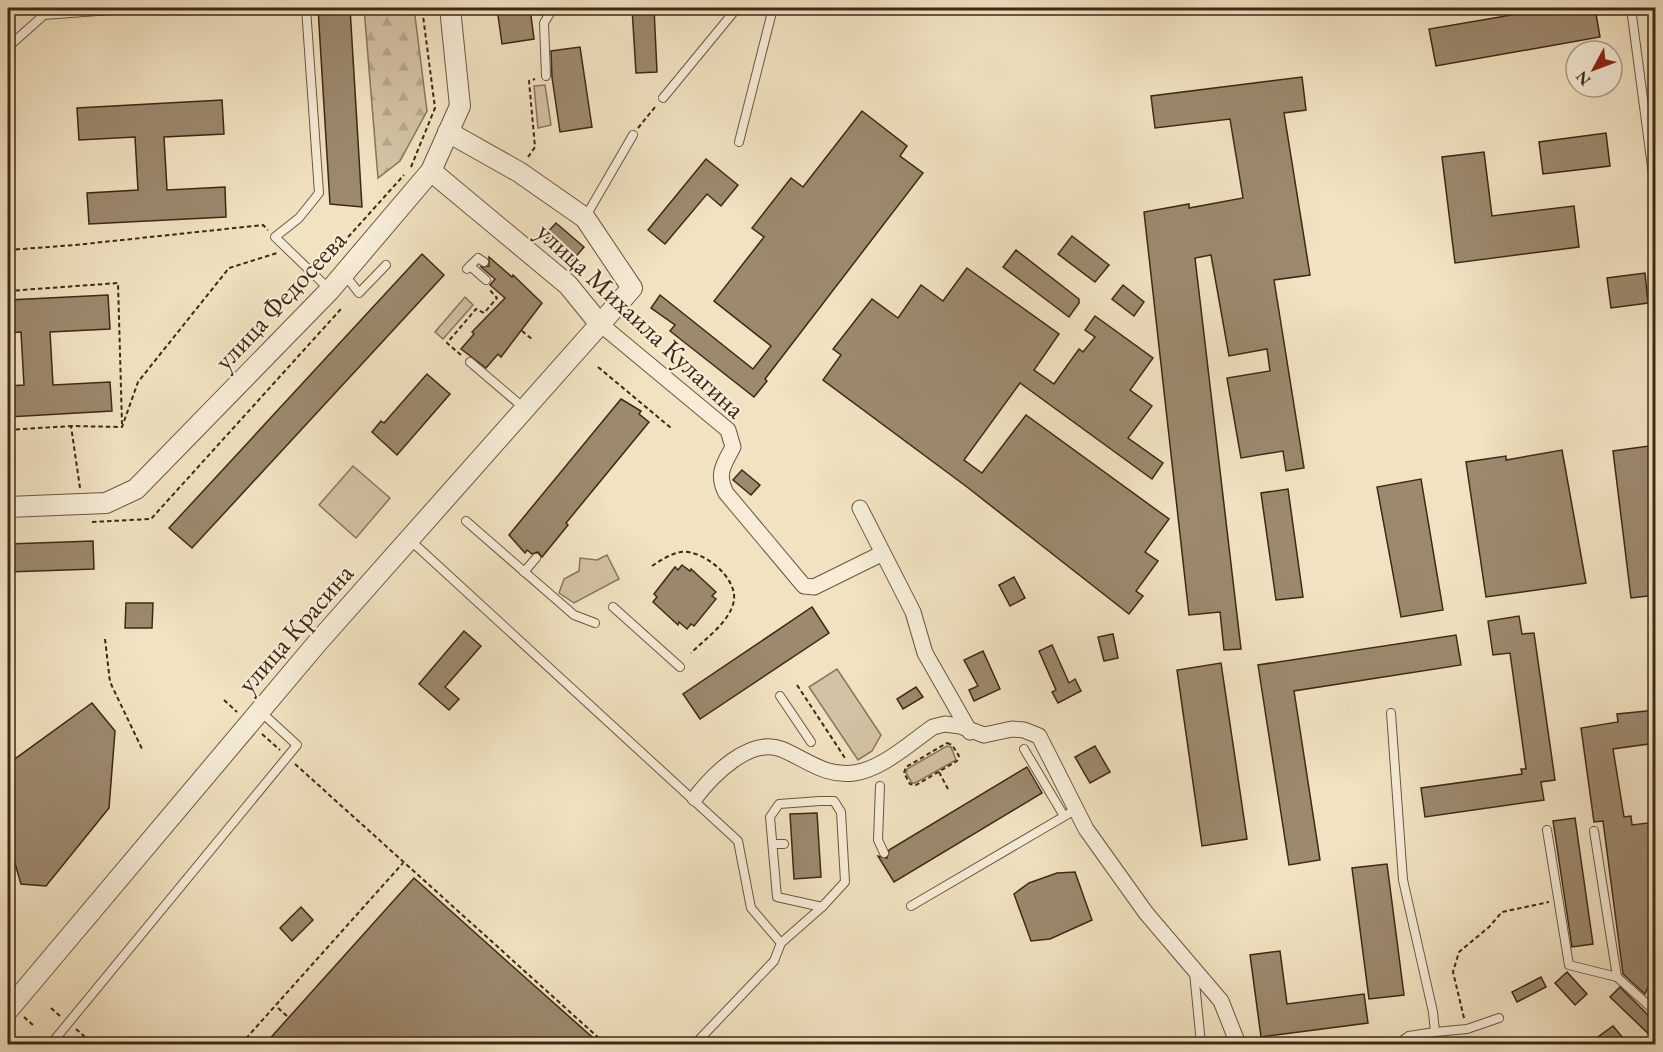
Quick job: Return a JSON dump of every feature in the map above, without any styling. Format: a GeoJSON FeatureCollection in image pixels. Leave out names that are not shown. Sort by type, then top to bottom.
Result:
{"type":"FeatureCollection","features":[{"type":"Feature","properties":{"kind":"street","name":"улица Федосеева"},"geometry":{"type":"LineString","coordinates":[[8,507],[106,503],[136,489],[345,274],[431,171],[460,106],[450,8]]}},
{"type":"Feature","properties":{"kind":"street","name":"улица Михаила Кулагина"},"geometry":{"type":"LineString","coordinates":[[448,132],[519,172],[585,218],[632,288]]}},
{"type":"Feature","properties":{"kind":"street","name":"улица Михаила Кулагина"},"geometry":{"type":"LineString","coordinates":[[431,171],[568,285],[599,323],[728,430],[733,447],[720,472],[721,483],[726,493],[804,586],[814,587],[881,554]]}},
{"type":"Feature","properties":{"kind":"street","name":"улица Красина"},"geometry":{"type":"LineString","coordinates":[[8,1010],[254,716],[632,288]]}},
{"type":"Feature","properties":{"kind":"street"},"geometry":{"type":"LineString","coordinates":[[860,508],[881,554],[913,612],[925,653],[970,732]]}},
{"type":"Feature","properties":{"kind":"street"},"geometry":{"type":"LineString","coordinates":[[694,798],[709,779],[726,767],[744,755],[768,746],[778,748],[830,772],[848,773],[876,765],[933,728],[945,724],[960,726],[970,732],[984,735],[1012,729],[1033,732],[1045,744],[1070,813],[1146,914],[1221,1001],[1238,1044]]}},
{"type":"Feature","properties":{"kind":"lane"},"geometry":{"type":"LineString","coordinates":[[8,47],[44,15],[137,8]]}},
{"type":"Feature","properties":{"kind":"lane"},"geometry":{"type":"LineString","coordinates":[[306,8],[320,193],[298,218],[275,237],[330,290]]}},
{"type":"Feature","properties":{"kind":"lane"},"geometry":{"type":"LineString","coordinates":[[546,76],[544,23],[553,8]]}},
{"type":"Feature","properties":{"kind":"lane"},"geometry":{"type":"LineString","coordinates":[[663,98],[737,8]]}},
{"type":"Feature","properties":{"kind":"lane"},"geometry":{"type":"LineString","coordinates":[[739,142],[773,8]]}},
{"type":"Feature","properties":{"kind":"lane"},"geometry":{"type":"LineString","coordinates":[[1631,8],[1656,197]]}},
{"type":"Feature","properties":{"kind":"lane"},"geometry":{"type":"LineString","coordinates":[[585,218],[633,135]]}},
{"type":"Feature","properties":{"kind":"lane"},"geometry":{"type":"LineString","coordinates":[[484,262],[478,258],[468,268],[486,280]]}},
{"type":"Feature","properties":{"kind":"lane"},"geometry":{"type":"LineString","coordinates":[[345,274],[359,293],[386,265]]}},
{"type":"Feature","properties":{"kind":"lane"},"geometry":{"type":"LineString","coordinates":[[470,363],[524,408]]}},
{"type":"Feature","properties":{"kind":"lane"},"geometry":{"type":"LineString","coordinates":[[466,521],[574,615],[595,623]]}},
{"type":"Feature","properties":{"kind":"lane"},"geometry":{"type":"LineString","coordinates":[[409,539],[694,798],[738,841],[751,908],[781,942]]}},
{"type":"Feature","properties":{"kind":"lane"},"geometry":{"type":"LineString","coordinates":[[524,572],[536,558]]}},
{"type":"Feature","properties":{"kind":"lane"},"geometry":{"type":"LineString","coordinates":[[613,607],[680,667]]}},
{"type":"Feature","properties":{"kind":"lane"},"geometry":{"type":"LineString","coordinates":[[780,696],[811,742]]}},
{"type":"Feature","properties":{"kind":"lane"},"geometry":{"type":"LineString","coordinates":[[1391,713],[1402,880],[1433,1012],[1435,1032]]}},
{"type":"Feature","properties":{"kind":"lane"},"geometry":{"type":"LineString","coordinates":[[51,1044],[297,745],[254,716]]}},
{"type":"Feature","properties":{"kind":"lane"},"geometry":{"type":"LineString","coordinates":[[911,906],[1070,813],[1024,749]]}},
{"type":"Feature","properties":{"kind":"lane"},"geometry":{"type":"LineString","coordinates":[[880,786],[878,840],[884,853]]}},
{"type":"Feature","properties":{"kind":"lane"},"geometry":{"type":"LineString","coordinates":[[695,1044],[774,961],[781,942],[822,907],[845,882],[841,812],[834,801],[779,804],[770,817],[777,897],[822,907]]}},
{"type":"Feature","properties":{"kind":"lane"},"geometry":{"type":"LineString","coordinates":[[1547,830],[1569,965],[1617,977],[1656,1012]]}},
{"type":"Feature","properties":{"kind":"lane"},"geometry":{"type":"LineString","coordinates":[[1594,831],[1617,977]]}},
{"type":"Feature","properties":{"kind":"lane"},"geometry":{"type":"LineString","coordinates":[[774,844],[783,844]]}},
{"type":"Feature","properties":{"kind":"lane"},"geometry":{"type":"LineString","coordinates":[[1194,971],[1202,1044]]}},
{"type":"Feature","properties":{"kind":"lane"},"geometry":{"type":"LineString","coordinates":[[1397,1044],[1409,1036],[1467,1029],[1499,1018]]}},
{"type":"Feature","properties":{"kind":"lane"},"geometry":{"type":"LineString","coordinates":[[1409,1036],[1414,1044]]}},
{"type":"Feature","properties":{"kind":"path"},"geometry":{"type":"LineString","coordinates":[[323,264],[411,167],[435,108],[422,8]]}},
{"type":"Feature","properties":{"kind":"path"},"geometry":{"type":"LineString","coordinates":[[535,147],[529,81],[546,76]]}},
{"type":"Feature","properties":{"kind":"path"},"geometry":{"type":"LineString","coordinates":[[633,135],[663,98]]}},
{"type":"Feature","properties":{"kind":"path"},"geometry":{"type":"LineString","coordinates":[[8,250],[263,225],[275,237]]}},
{"type":"Feature","properties":{"kind":"path"},"geometry":{"type":"LineString","coordinates":[[122,427],[138,382],[229,268],[260,260],[286,249]]}},
{"type":"Feature","properties":{"kind":"path"},"geometry":{"type":"LineString","coordinates":[[470,363],[447,343],[476,309],[484,313],[497,298],[486,286],[486,280]]}},
{"type":"Feature","properties":{"kind":"path"},"geometry":{"type":"LineString","coordinates":[[8,291],[118,284],[122,427]]}},
{"type":"Feature","properties":{"kind":"path"},"geometry":{"type":"LineString","coordinates":[[522,331],[533,340]]}},
{"type":"Feature","properties":{"kind":"path"},"geometry":{"type":"LineString","coordinates":[[598,367],[670,428]]}},
{"type":"Feature","properties":{"kind":"path"},"geometry":{"type":"LineString","coordinates":[[8,430],[71,426],[122,427]]}},
{"type":"Feature","properties":{"kind":"path"},"geometry":{"type":"LineString","coordinates":[[71,426],[76,473],[85,505]]}},
{"type":"Feature","properties":{"kind":"path"},"geometry":{"type":"LineString","coordinates":[[652,566],[670,555],[682,552],[698,553],[726,577],[732,587],[734,599],[724,620],[690,653]]}},
{"type":"Feature","properties":{"kind":"path"},"geometry":{"type":"LineString","coordinates":[[105,639],[110,682],[142,751]]}},
{"type":"Feature","properties":{"kind":"path"},"geometry":{"type":"LineString","coordinates":[[797,685],[843,756]]}},
{"type":"Feature","properties":{"kind":"path"},"geometry":{"type":"LineString","coordinates":[[224,700],[254,716],[288,757],[601,1040]]}},
{"type":"Feature","properties":{"kind":"path"},"geometry":{"type":"LineString","coordinates":[[950,743],[959,759],[939,772],[913,786],[903,770],[950,743]]}},
{"type":"Feature","properties":{"kind":"path"},"geometry":{"type":"LineString","coordinates":[[939,772],[948,789]]}},
{"type":"Feature","properties":{"kind":"path"},"geometry":{"type":"LineString","coordinates":[[241,1044],[277,1007],[404,862]]}},
{"type":"Feature","properties":{"kind":"path"},"geometry":{"type":"LineString","coordinates":[[1467,1029],[1453,972],[1459,952],[1489,927],[1502,912],[1558,900]]}},
{"type":"Feature","properties":{"kind":"path"},"geometry":{"type":"LineString","coordinates":[[277,1007],[289,1018]]}},
{"type":"Feature","properties":{"kind":"green space"},"geometry":{"type":"Polygon","coordinates":[[[364,8],[414,8],[427,111],[400,161],[378,178],[364,8]]]}},
{"type":"Feature","properties":{"kind":"green space"},"geometry":{"type":"Polygon","coordinates":[[[545,85],[551,125],[538,128],[534,86],[545,85]]]}},
{"type":"Feature","properties":{"kind":"green space"},"geometry":{"type":"Polygon","coordinates":[[[465,297],[473,305],[443,339],[435,332],[465,297]]]}},
{"type":"Feature","properties":{"kind":"green space"},"geometry":{"type":"Polygon","coordinates":[[[353,466],[390,498],[356,538],[319,505],[353,466]]]}},
{"type":"Feature","properties":{"kind":"green space"},"geometry":{"type":"Polygon","coordinates":[[[607,555],[619,579],[574,603],[559,593],[564,579],[579,571],[580,558],[597,560],[607,555]]]}},
{"type":"Feature","properties":{"kind":"green space"},"geometry":{"type":"Polygon","coordinates":[[[837,669],[881,735],[872,751],[858,760],[809,687],[837,669]]]}},
{"type":"Feature","properties":{"kind":"green space"},"geometry":{"type":"Polygon","coordinates":[[[947,746],[951,747],[956,760],[912,783],[906,773],[907,769],[947,746]]]}},
{"type":"Feature","properties":{"kind":"building"},"geometry":{"type":"Polygon","coordinates":[[[318,8],[350,8],[362,207],[330,204],[318,8]]]}},
{"type":"Feature","properties":{"kind":"building"},"geometry":{"type":"Polygon","coordinates":[[[497,8],[530,8],[534,39],[502,44],[497,8]]]}},
{"type":"Feature","properties":{"kind":"building"},"geometry":{"type":"Polygon","coordinates":[[[632,8],[654,8],[657,72],[636,73],[632,8]]]}},
{"type":"Feature","properties":{"kind":"building"},"geometry":{"type":"Polygon","coordinates":[[[1553,8],[1595,8],[1600,37],[1564,39],[1564,43],[1436,66],[1429,29],[1553,8]]]}},
{"type":"Feature","properties":{"kind":"building"},"geometry":{"type":"Polygon","coordinates":[[[580,47],[592,127],[560,132],[552,77],[551,51],[580,47]]]}},
{"type":"Feature","properties":{"kind":"building"},"geometry":{"type":"Polygon","coordinates":[[[1302,77],[1306,110],[1284,113],[1310,275],[1274,280],[1304,468],[1286,471],[1283,451],[1241,458],[1227,378],[1270,371],[1267,349],[1229,356],[1211,255],[1195,258],[1241,649],[1224,650],[1220,612],[1189,615],[1144,212],[1189,204],[1189,208],[1243,198],[1230,119],[1155,128],[1151,96],[1302,77]]]}},
{"type":"Feature","properties":{"kind":"building"},"geometry":{"type":"Polygon","coordinates":[[[222,100],[224,134],[164,137],[167,190],[225,187],[226,217],[89,224],[87,193],[138,190],[135,137],[79,140],[77,108],[222,100]]]}},
{"type":"Feature","properties":{"kind":"building"},"geometry":{"type":"Polygon","coordinates":[[[862,111],[907,146],[900,156],[923,173],[765,379],[767,381],[754,397],[670,331],[675,325],[651,308],[660,295],[753,369],[771,346],[714,301],[764,237],[752,228],[791,178],[803,187],[862,111]]]}},
{"type":"Feature","properties":{"kind":"building"},"geometry":{"type":"Polygon","coordinates":[[[1606,133],[1610,166],[1543,174],[1539,142],[1606,133]]]}},
{"type":"Feature","properties":{"kind":"building"},"geometry":{"type":"Polygon","coordinates":[[[1484,152],[1492,216],[1574,206],[1579,247],[1455,263],[1442,157],[1484,152]]]}},
{"type":"Feature","properties":{"kind":"building"},"geometry":{"type":"Polygon","coordinates":[[[706,159],[738,185],[721,206],[707,194],[665,244],[648,230],[706,159]]]}},
{"type":"Feature","properties":{"kind":"building"},"geometry":{"type":"Polygon","coordinates":[[[556,223],[584,247],[572,261],[544,236],[556,223]]]}},
{"type":"Feature","properties":{"kind":"building"},"geometry":{"type":"Polygon","coordinates":[[[1072,236],[1109,265],[1095,282],[1058,254],[1072,236]]]}},
{"type":"Feature","properties":{"kind":"building"},"geometry":{"type":"Polygon","coordinates":[[[1016,250],[1079,299],[1079,303],[1069,317],[1003,267],[1016,250]]]}},
{"type":"Feature","properties":{"kind":"building"},"geometry":{"type":"Polygon","coordinates":[[[422,254],[444,275],[192,548],[169,528],[422,254]]]}},
{"type":"Feature","properties":{"kind":"building"},"geometry":{"type":"Polygon","coordinates":[[[489,257],[512,277],[513,275],[542,303],[501,357],[498,354],[486,368],[461,349],[474,334],[472,332],[505,298],[490,285],[495,279],[481,267],[489,266],[489,257]]]}},
{"type":"Feature","properties":{"kind":"building"},"geometry":{"type":"Polygon","coordinates":[[[967,268],[1059,334],[1034,370],[1054,384],[1079,349],[1083,352],[1095,337],[1085,330],[1095,316],[1153,358],[1130,390],[1152,406],[1128,438],[1163,463],[1152,479],[1020,383],[964,460],[982,473],[1026,415],[1169,519],[1145,552],[1158,561],[1136,591],[1143,596],[1129,614],[967,487],[823,380],[841,355],[833,349],[872,299],[898,318],[921,285],[943,301],[967,268]]]}},
{"type":"Feature","properties":{"kind":"building"},"geometry":{"type":"Polygon","coordinates":[[[1645,273],[1648,303],[1611,308],[1607,278],[1645,273]]]}},
{"type":"Feature","properties":{"kind":"building"},"geometry":{"type":"Polygon","coordinates":[[[1123,285],[1144,302],[1134,316],[1112,299],[1123,285]]]}},
{"type":"Feature","properties":{"kind":"building"},"geometry":{"type":"Polygon","coordinates":[[[108,295],[110,329],[50,332],[53,385],[110,382],[112,411],[8,417],[8,386],[24,385],[21,332],[8,333],[8,300],[108,295]]]}},
{"type":"Feature","properties":{"kind":"building"},"geometry":{"type":"Polygon","coordinates":[[[427,374],[450,394],[397,455],[372,432],[381,421],[384,423],[427,374]]]}},
{"type":"Feature","properties":{"kind":"building"},"geometry":{"type":"Polygon","coordinates":[[[621,399],[641,411],[639,414],[649,422],[566,523],[568,525],[542,557],[538,552],[532,554],[527,550],[525,553],[509,535],[621,399]]]}},
{"type":"Feature","properties":{"kind":"building"},"geometry":{"type":"Polygon","coordinates":[[[1649,446],[1656,490],[1656,595],[1631,598],[1613,451],[1649,446]]]}},
{"type":"Feature","properties":{"kind":"building"},"geometry":{"type":"Polygon","coordinates":[[[1562,450],[1586,583],[1486,597],[1466,462],[1506,456],[1506,460],[1562,450]]]}},
{"type":"Feature","properties":{"kind":"building"},"geometry":{"type":"Polygon","coordinates":[[[742,470],[760,485],[751,495],[733,480],[742,470]]]}},
{"type":"Feature","properties":{"kind":"building"},"geometry":{"type":"Polygon","coordinates":[[[1421,479],[1443,610],[1401,617],[1377,487],[1421,479]]]}},
{"type":"Feature","properties":{"kind":"building"},"geometry":{"type":"Polygon","coordinates":[[[1288,489],[1303,597],[1276,600],[1261,493],[1288,489]]]}},
{"type":"Feature","properties":{"kind":"building"},"geometry":{"type":"Polygon","coordinates":[[[93,541],[94,569],[8,572],[8,544],[93,541]]]}},
{"type":"Feature","properties":{"kind":"building"},"geometry":{"type":"Polygon","coordinates":[[[682,565],[690,571],[691,569],[716,592],[712,596],[716,599],[694,626],[691,624],[687,629],[679,622],[678,625],[653,602],[657,597],[654,594],[675,567],[678,570],[682,565]]]}},
{"type":"Feature","properties":{"kind":"building"},"geometry":{"type":"Polygon","coordinates":[[[1014,577],[1025,598],[1010,606],[999,585],[1014,577]]]}},
{"type":"Feature","properties":{"kind":"building"},"geometry":{"type":"Polygon","coordinates":[[[126,603],[153,603],[152,628],[125,628],[126,603]]]}},
{"type":"Feature","properties":{"kind":"building"},"geometry":{"type":"Polygon","coordinates":[[[812,607],[829,633],[700,719],[683,694],[812,607]]]}},
{"type":"Feature","properties":{"kind":"building"},"geometry":{"type":"Polygon","coordinates":[[[1519,616],[1522,634],[1534,633],[1555,780],[1541,782],[1544,800],[1425,817],[1421,788],[1522,774],[1521,769],[1526,769],[1510,653],[1493,655],[1488,621],[1519,616]]]}},
{"type":"Feature","properties":{"kind":"building"},"geometry":{"type":"Polygon","coordinates":[[[464,631],[481,646],[445,687],[459,699],[449,710],[419,684],[464,631]]]}},
{"type":"Feature","properties":{"kind":"building"},"geometry":{"type":"Polygon","coordinates":[[[1113,634],[1118,658],[1104,661],[1098,637],[1113,634]]]}},
{"type":"Feature","properties":{"kind":"building"},"geometry":{"type":"Polygon","coordinates":[[[1456,635],[1461,665],[1294,691],[1320,860],[1289,865],[1258,665],[1456,635]]]}},
{"type":"Feature","properties":{"kind":"building"},"geometry":{"type":"Polygon","coordinates":[[[1052,645],[1069,683],[1075,679],[1081,691],[1058,703],[1052,692],[1056,690],[1039,651],[1052,645]]]}},
{"type":"Feature","properties":{"kind":"building"},"geometry":{"type":"Polygon","coordinates":[[[983,651],[1000,689],[974,701],[969,690],[978,686],[964,660],[983,651]]]}},
{"type":"Feature","properties":{"kind":"building"},"geometry":{"type":"Polygon","coordinates":[[[1221,663],[1247,839],[1202,846],[1177,670],[1221,663]]]}},
{"type":"Feature","properties":{"kind":"building"},"geometry":{"type":"Polygon","coordinates":[[[916,687],[923,697],[903,709],[897,699],[916,687]]]}},
{"type":"Feature","properties":{"kind":"building"},"geometry":{"type":"Polygon","coordinates":[[[92,703],[115,731],[109,808],[46,886],[21,884],[8,839],[8,764],[92,703]]]}},
{"type":"Feature","properties":{"kind":"building"},"geometry":{"type":"Polygon","coordinates":[[[1656,710],[1656,743],[1613,749],[1624,817],[1631,816],[1632,825],[1656,822],[1656,944],[1648,945],[1652,978],[1645,994],[1623,974],[1603,821],[1594,822],[1581,728],[1618,722],[1617,714],[1656,710]]]}},
{"type":"Feature","properties":{"kind":"building"},"geometry":{"type":"Polygon","coordinates":[[[1095,746],[1110,772],[1090,783],[1075,757],[1095,746]]]}},
{"type":"Feature","properties":{"kind":"building"},"geometry":{"type":"Polygon","coordinates":[[[1027,767],[1042,793],[894,882],[878,856],[887,858],[889,850],[1027,767]]]}},
{"type":"Feature","properties":{"kind":"building"},"geometry":{"type":"Polygon","coordinates":[[[817,813],[821,877],[794,879],[790,814],[817,813]]]}},
{"type":"Feature","properties":{"kind":"building"},"geometry":{"type":"Polygon","coordinates":[[[1575,818],[1593,944],[1572,947],[1553,821],[1575,818]]]}},
{"type":"Feature","properties":{"kind":"building"},"geometry":{"type":"Polygon","coordinates":[[[1387,864],[1404,995],[1369,999],[1352,868],[1387,864]]]}},
{"type":"Feature","properties":{"kind":"building"},"geometry":{"type":"Polygon","coordinates":[[[1075,872],[1092,920],[1050,939],[1031,941],[1014,894],[1029,883],[1057,873],[1075,872]]]}},
{"type":"Feature","properties":{"kind":"building"},"geometry":{"type":"Polygon","coordinates":[[[414,878],[510,964],[600,1044],[265,1044],[414,878]]]}},
{"type":"Feature","properties":{"kind":"building"},"geometry":{"type":"Polygon","coordinates":[[[301,907],[313,920],[292,941],[280,928],[301,907]]]}},
{"type":"Feature","properties":{"kind":"building"},"geometry":{"type":"Polygon","coordinates":[[[1280,951],[1287,1004],[1364,994],[1368,1023],[1261,1037],[1250,955],[1280,951]]]}},
{"type":"Feature","properties":{"kind":"building"},"geometry":{"type":"Polygon","coordinates":[[[1567,972],[1587,994],[1575,1005],[1555,983],[1567,972]]]}},
{"type":"Feature","properties":{"kind":"building"},"geometry":{"type":"Polygon","coordinates":[[[1541,977],[1546,987],[1517,1002],[1512,992],[1541,977]]]}},
{"type":"Feature","properties":{"kind":"building"},"geometry":{"type":"Polygon","coordinates":[[[1620,987],[1656,1023],[1656,1041],[1610,997],[1620,987]]]}},
{"type":"Feature","properties":{"kind":"building"},"geometry":{"type":"Polygon","coordinates":[[[1613,1026],[1628,1044],[1604,1044],[1598,1037],[1613,1026]]]}}]}
